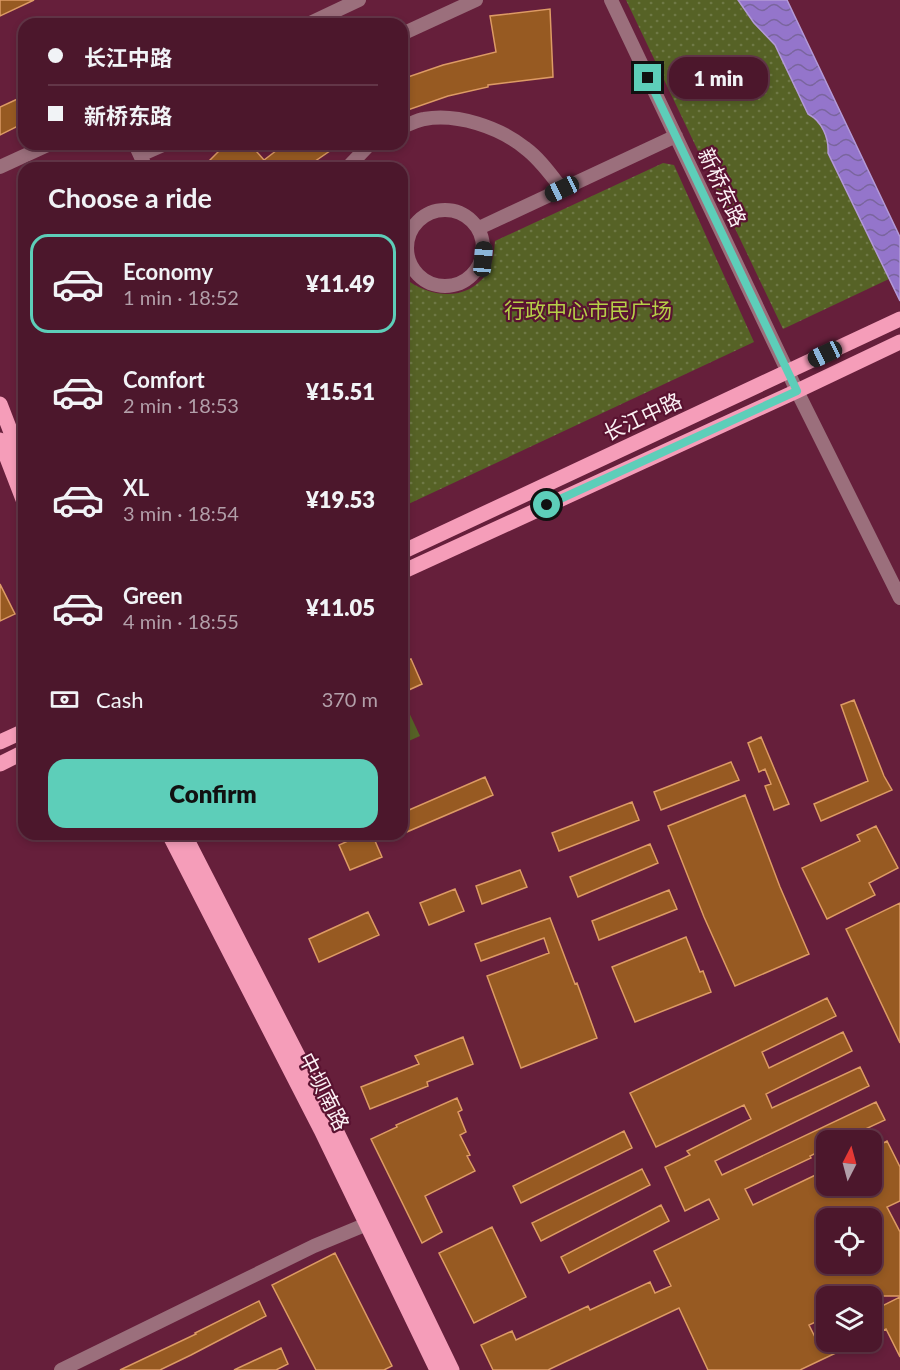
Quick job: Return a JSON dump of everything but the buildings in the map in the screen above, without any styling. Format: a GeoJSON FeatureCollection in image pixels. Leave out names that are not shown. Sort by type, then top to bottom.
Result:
{"type":"FeatureCollection","features":[{"type":"Feature","properties":{"kind":"main road","name":"长江中路"},"geometry":{"type":"LineString","coordinates":[[408,549],[900,319]]}},
{"type":"Feature","properties":{"kind":"main road","name":"长江中路"},"geometry":{"type":"LineString","coordinates":[[408,569],[900,342]]}},
{"type":"Feature","properties":{"kind":"main road"},"geometry":{"type":"LineString","coordinates":[[0,404],[18,450]]}},
{"type":"Feature","properties":{"kind":"main road"},"geometry":{"type":"LineString","coordinates":[[0,440],[18,486]]}},
{"type":"Feature","properties":{"kind":"main road"},"geometry":{"type":"LineString","coordinates":[[0,742],[18,733]]}},
{"type":"Feature","properties":{"kind":"main road"},"geometry":{"type":"LineString","coordinates":[[0,764],[18,755]]}},
{"type":"Feature","properties":{"kind":"main road","name":"中坝南路"},"geometry":{"type":"LineString","coordinates":[[173,840],[367,1224],[437,1370]]}},
{"type":"Feature","properties":{"kind":"main road","name":"中坝南路"},"geometry":{"type":"LineString","coordinates":[[187,840],[333,1124],[452,1370]]}},
{"type":"Feature","properties":{"kind":"street"},"geometry":{"type":"LineString","coordinates":[[321,18],[359,0]]}},
{"type":"Feature","properties":{"kind":"street"},"geometry":{"type":"LineString","coordinates":[[408,31],[476,0]]}},
{"type":"Feature","properties":{"kind":"street","name":"新桥东路"},"geometry":{"type":"LineString","coordinates":[[611,0],[787,371],[900,598]]}},
{"type":"Feature","properties":{"kind":"street"},"geometry":{"type":"LineString","coordinates":[[408,125],[423,119],[450,119],[477,124],[505,135],[525,148],[541,163],[562,189]]}},
{"type":"Feature","properties":{"kind":"street"},"geometry":{"type":"LineString","coordinates":[[479,228],[676,136]]}},
{"type":"Feature","properties":{"kind":"street"},"geometry":{"type":"LineString","coordinates":[[0,167],[37,150]]}},
{"type":"Feature","properties":{"kind":"street"},"geometry":{"type":"LineString","coordinates":[[353,162],[364,150]]}},
{"type":"Feature","properties":{"kind":"street"},"geometry":{"type":"LineString","coordinates":[[408,240],[411,230],[421,218],[435,210],[448,209],[471,218],[479,228],[484,243],[483,259],[475,273],[462,283],[447,287],[431,284],[408,266]]}},
{"type":"Feature","properties":{"kind":"street"},"geometry":{"type":"LineString","coordinates":[[61,1370],[314,1246],[367,1224]]}},
{"type":"Feature","properties":{"kind":"green space"},"geometry":{"type":"Polygon","coordinates":[[[626,0],[738,0],[754,23],[775,45],[808,113],[824,131],[828,154],[889,279],[783,329],[626,0]]]}},
{"type":"Feature","properties":{"kind":"green space","name":"行政中心市民广场"},"geometry":{"type":"Polygon","coordinates":[[[663,163],[674,165],[754,342],[408,504],[408,283],[440,294],[461,292],[470,288],[487,273],[493,257],[495,241],[663,163]]]}},
{"type":"Feature","properties":{"kind":"green space"},"geometry":{"type":"Polygon","coordinates":[[[408,710],[420,736],[408,741],[408,710]]]}},
{"type":"Feature","properties":{"kind":"water"},"geometry":{"type":"Polygon","coordinates":[[[738,0],[787,0],[900,237],[900,301],[828,153],[824,130],[808,114],[775,45],[754,23],[738,0]]]}},
{"type":"Feature","properties":{"kind":"route"},"geometry":{"type":"LineString","coordinates":[[547,505],[797,391],[648,78]]}}]}
